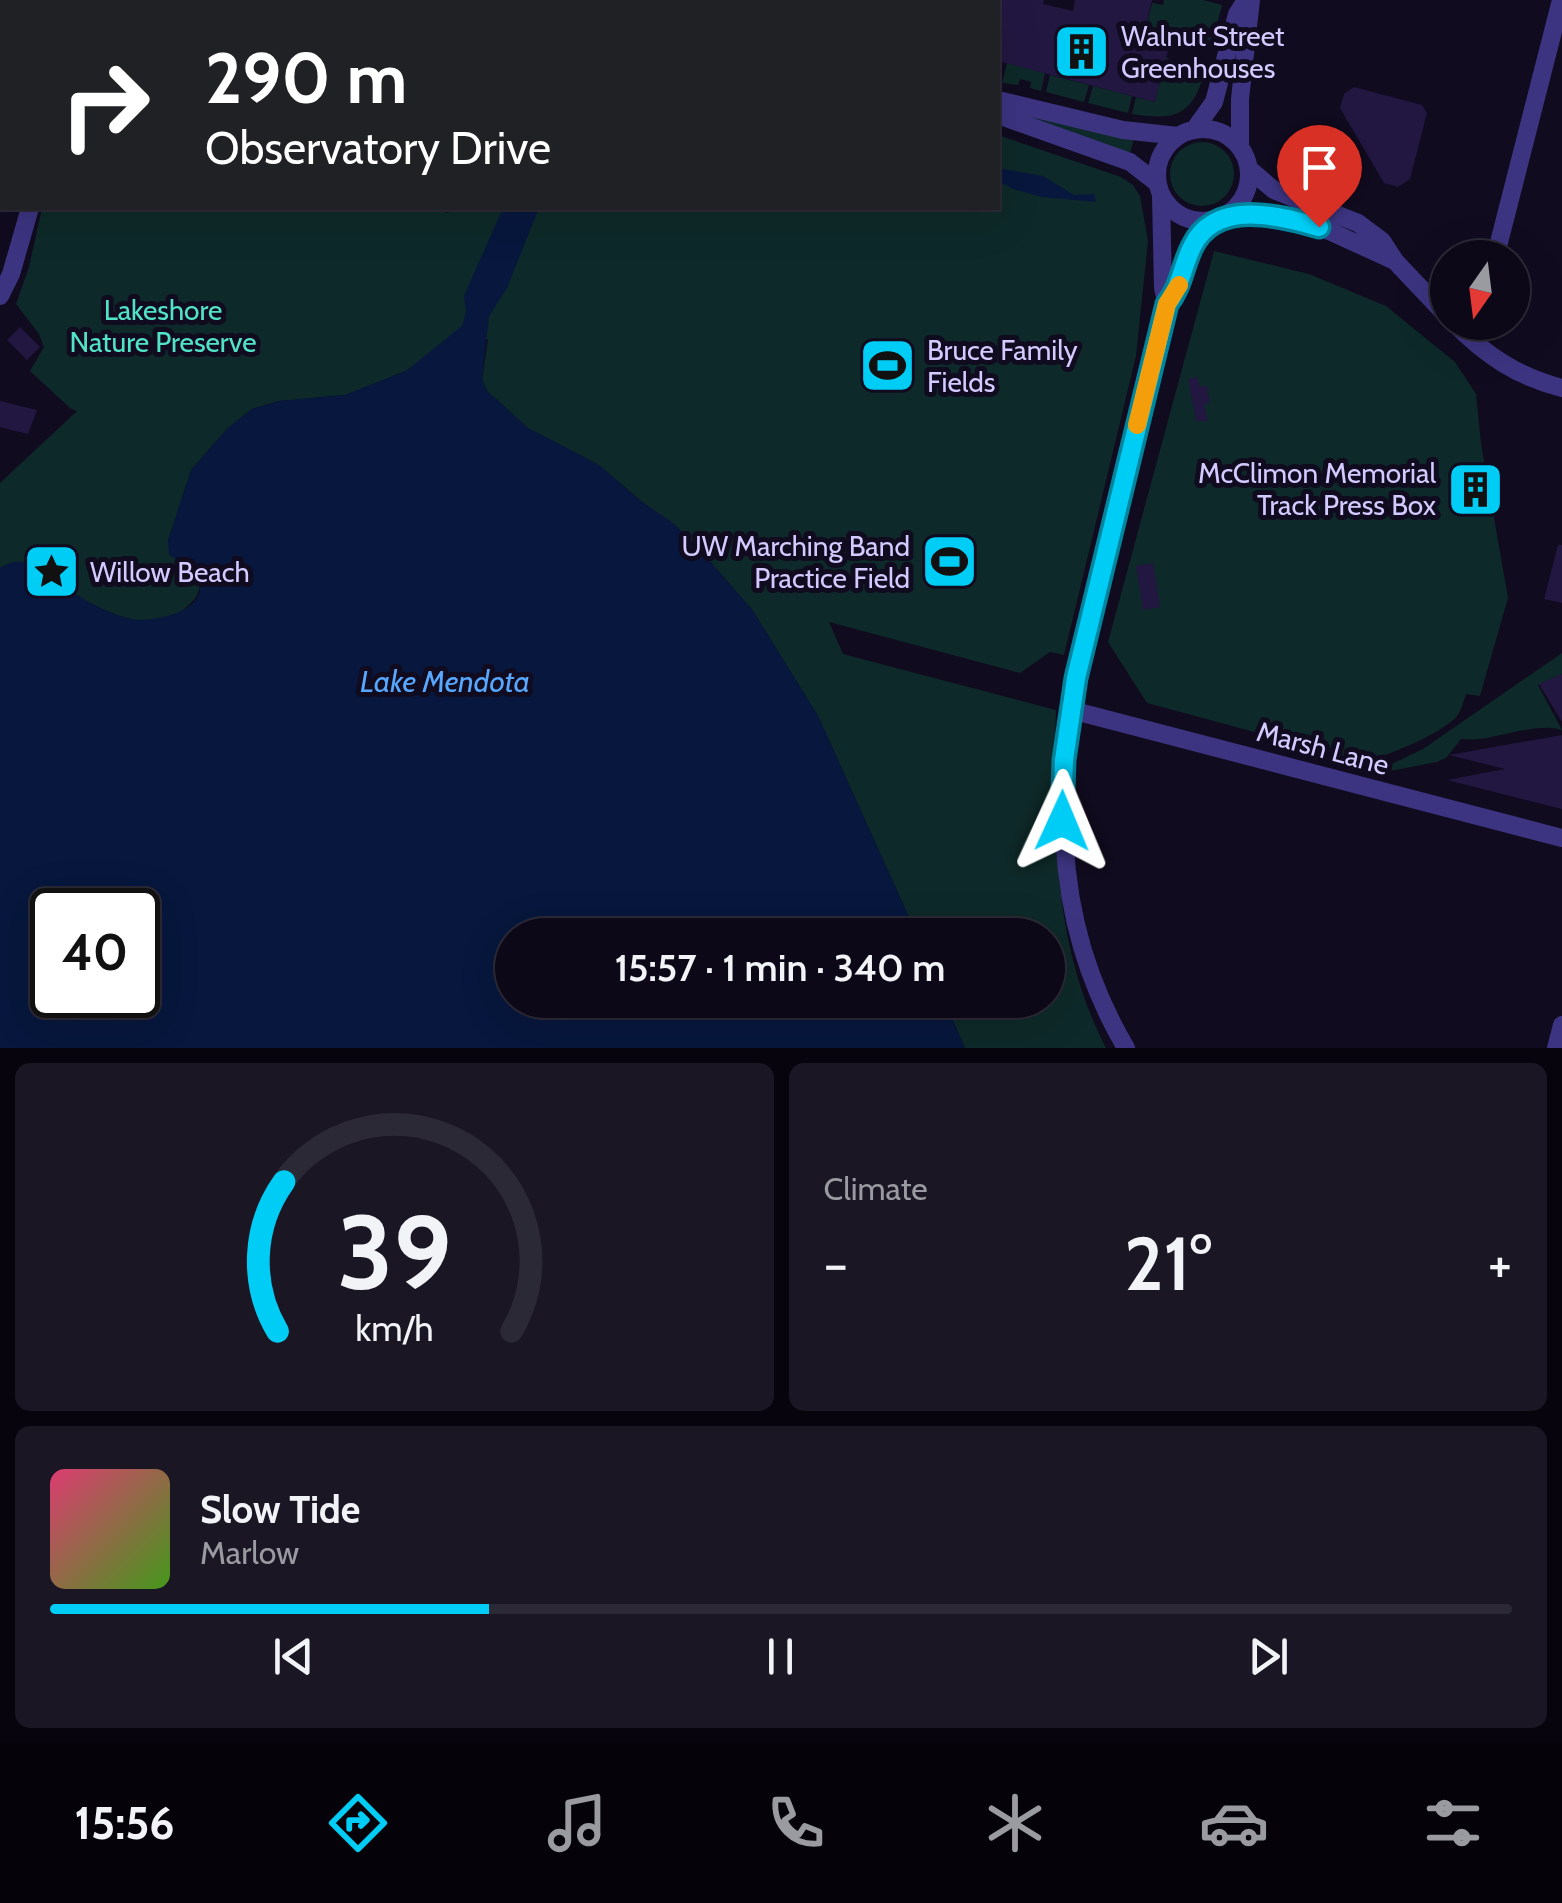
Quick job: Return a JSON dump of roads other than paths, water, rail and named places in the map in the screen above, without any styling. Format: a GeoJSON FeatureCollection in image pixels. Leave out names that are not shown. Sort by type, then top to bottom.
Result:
{"type":"FeatureCollection","features":[{"type":"Feature","properties":{"kind":"street"},"geometry":{"type":"LineString","coordinates":[[1167,304],[1163,288],[1160,156],[1214,102],[1238,14],[1249,0]]}},
{"type":"Feature","properties":{"kind":"street"},"geometry":{"type":"LineString","coordinates":[[1240,148],[1249,0]]}},
{"type":"Feature","properties":{"kind":"street"},"geometry":{"type":"LineString","coordinates":[[1500,240],[1561,0]]}},
{"type":"Feature","properties":{"kind":"street"},"geometry":{"type":"LineString","coordinates":[[1000,100],[1122,130],[1212,130],[1228,136],[1240,148],[1249,169],[1248,187],[1240,204],[1205,226],[1192,247],[1177,291],[1167,304],[1085,636],[1071,710],[1062,791],[1068,892],[1084,958],[1126,1048]]}},
{"type":"Feature","properties":{"kind":"street"},"geometry":{"type":"LineString","coordinates":[[1000,117],[1130,162],[1184,218],[1200,222],[1221,218],[1294,220],[1338,234],[1395,261]]}},
{"type":"Feature","properties":{"kind":"street"},"geometry":{"type":"LineString","coordinates":[[1249,169],[1274,190],[1358,223],[1382,241],[1395,261],[1430,296]]}},
{"type":"Feature","properties":{"kind":"street"},"geometry":{"type":"LineString","coordinates":[[0,296],[11,274],[29,210]]}},
{"type":"Feature","properties":{"kind":"street"},"geometry":{"type":"LineString","coordinates":[[1474,340],[1497,362],[1533,380],[1562,388]]}},
{"type":"Feature","properties":{"kind":"street","name":"Marsh Lane"},"geometry":{"type":"LineString","coordinates":[[1071,710],[1562,838]]}},
{"type":"Feature","properties":{"kind":"street"},"geometry":{"type":"LineString","coordinates":[[1556,1048],[1562,1025]]}},
{"type":"Feature","properties":{"kind":"water"},"geometry":{"type":"Polygon","coordinates":[[[1000,168],[1043,176],[1074,195],[1094,194],[1096,202],[1042,197],[1000,182],[1000,168]]]}},
{"type":"Feature","properties":{"kind":"water","name":"Lake Mendota"},"geometry":{"type":"Polygon","coordinates":[[[502,210],[538,210],[507,288],[489,316],[482,379],[487,391],[528,428],[599,465],[674,524],[753,611],[818,716],[909,918],[495,918],[495,1018],[952,1018],[965,1048],[0,1048],[0,568],[22,562],[38,568],[86,600],[130,619],[177,613],[196,600],[200,590],[198,579],[189,568],[169,555],[168,541],[191,470],[228,428],[252,409],[279,401],[345,395],[406,371],[462,326],[464,296],[502,210]]]}},
{"type":"Feature","properties":{"kind":"place","name":"Walnut Street Greenhouses"},"geometry":{"type":"Point","coordinates":[1082,52]}},
{"type":"Feature","properties":{"kind":"place","name":"Bruce Family Fields"},"geometry":{"type":"Point","coordinates":[888,366]}},
{"type":"Feature","properties":{"kind":"place","name":"McClimon Memorial Track Press Box"},"geometry":{"type":"Point","coordinates":[1475,489]}},
{"type":"Feature","properties":{"kind":"place","name":"UW Marching Band Practice Field"},"geometry":{"type":"Point","coordinates":[949,562]}},
{"type":"Feature","properties":{"kind":"place","name":"Willow Beach"},"geometry":{"type":"Point","coordinates":[51,572]}},
{"type":"Feature","properties":{"kind":"park label","name":"Lakeshore Nature Preserve"},"geometry":{"type":"Point","coordinates":[163,326]}}]}
